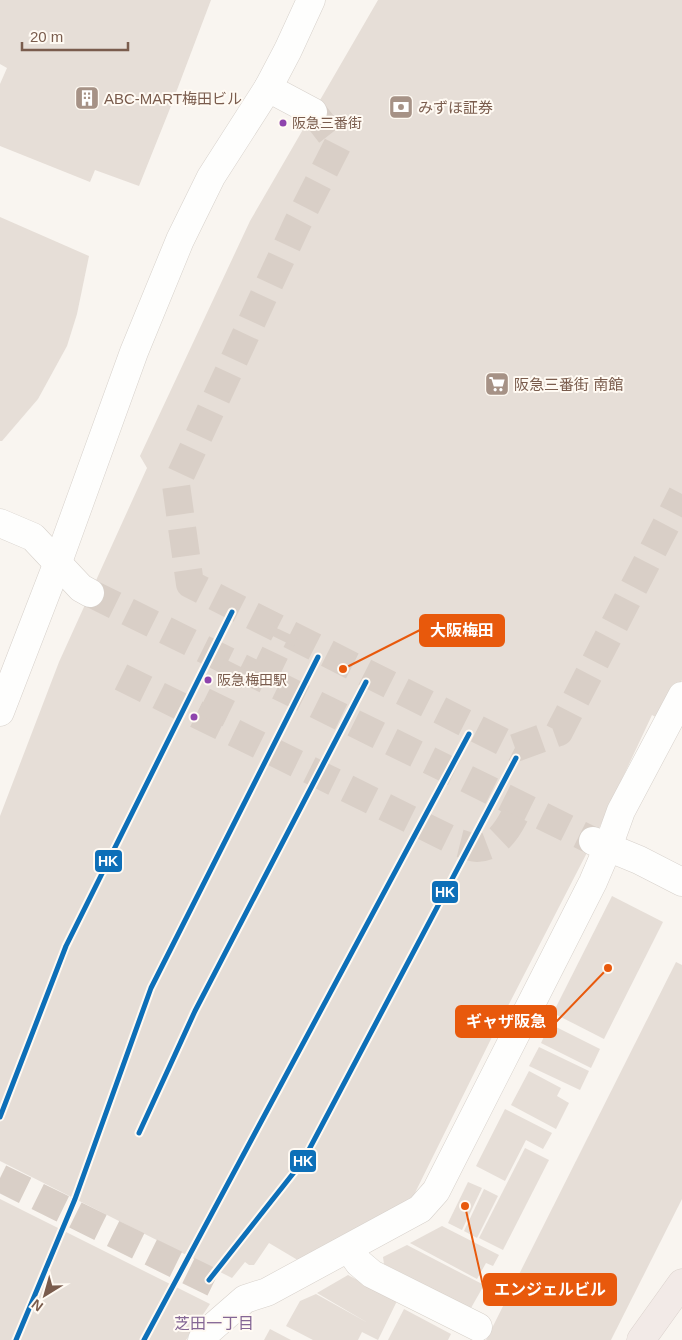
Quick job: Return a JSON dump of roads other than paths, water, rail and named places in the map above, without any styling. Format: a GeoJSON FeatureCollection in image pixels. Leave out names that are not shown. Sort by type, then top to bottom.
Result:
{"type":"FeatureCollection","features":[{"type":"Feature","properties":{"kind":"highway"},"geometry":{"type":"LineString","coordinates":[[641,1340],[682,1283]]}},
{"type":"Feature","properties":{"kind":"street"},"geometry":{"type":"LineString","coordinates":[[0,712],[58,562],[134,352],[180,240],[211,177],[268,88],[311,0]]}},
{"type":"Feature","properties":{"kind":"street"},"geometry":{"type":"LineString","coordinates":[[268,88],[313,112]]}},
{"type":"Feature","properties":{"kind":"street"},"geometry":{"type":"LineString","coordinates":[[0,523],[33,537],[81,588],[90,592]]}},
{"type":"Feature","properties":{"kind":"street"},"geometry":{"type":"LineString","coordinates":[[202,1340],[234,1293],[267,1292],[420,1209],[436,1191],[593,882],[600,844],[621,810],[682,696]]}},
{"type":"Feature","properties":{"kind":"street"},"geometry":{"type":"LineString","coordinates":[[600,844],[639,860],[682,882]]}},
{"type":"Feature","properties":{"kind":"street"},"geometry":{"type":"LineString","coordinates":[[349,1249],[359,1263],[372,1274],[478,1327]]}},
{"type":"Feature","properties":{"kind":"tunnel"},"geometry":{"type":"LineString","coordinates":[[313,112],[338,144],[297,224],[176,485],[190,584],[515,748],[559,732],[682,494]]}},
{"type":"Feature","properties":{"kind":"tunnel"},"geometry":{"type":"LineString","coordinates":[[90,593],[593,841]]}},
{"type":"Feature","properties":{"kind":"tunnel"},"geometry":{"type":"LineString","coordinates":[[263,678],[285,632]]}},
{"type":"Feature","properties":{"kind":"tunnel"},"geometry":{"type":"LineString","coordinates":[[210,720],[237,665]]}},
{"type":"Feature","properties":{"kind":"tunnel"},"geometry":{"type":"LineString","coordinates":[[121,677],[458,843],[477,848],[493,843],[504,833],[520,805]]}},
{"type":"Feature","properties":{"kind":"tunnel"},"geometry":{"type":"LineString","coordinates":[[0,1178],[224,1288]]}},
{"type":"Feature","properties":{"kind":"place","name":"ABC-MART梅田ビル"},"geometry":{"type":"Point","coordinates":[87,98]}},
{"type":"Feature","properties":{"kind":"place","name":"みずほ証券"},"geometry":{"type":"Point","coordinates":[401,107]}},
{"type":"Feature","properties":{"kind":"place","name":"阪急三番街"},"geometry":{"type":"Point","coordinates":[283,123]}},
{"type":"Feature","properties":{"kind":"place","name":"阪急三番街 南館"},"geometry":{"type":"Point","coordinates":[497,384]}},
{"type":"Feature","properties":{"kind":"place","name":"大阪梅田"},"geometry":{"type":"Point","coordinates":[343,669]}},
{"type":"Feature","properties":{"kind":"place","name":"阪急梅田駅"},"geometry":{"type":"Point","coordinates":[208,680]}},
{"type":"Feature","properties":{"kind":"place","name":"ギャザ阪急"},"geometry":{"type":"Point","coordinates":[608,968]}},
{"type":"Feature","properties":{"kind":"place","name":"エンジェルビル"},"geometry":{"type":"Point","coordinates":[465,1206]}},
{"type":"Feature","properties":{"kind":"district","name":"芝田一丁目"},"geometry":{"type":"Point","coordinates":[214,1323]}}]}
